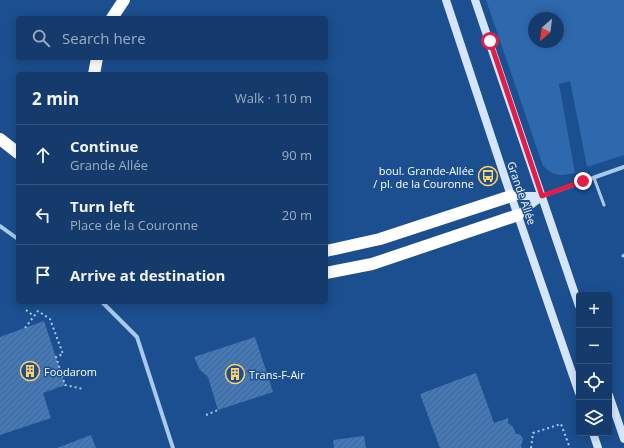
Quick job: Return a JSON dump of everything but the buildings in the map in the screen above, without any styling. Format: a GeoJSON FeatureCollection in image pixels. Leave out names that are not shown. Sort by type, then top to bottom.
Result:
{"type":"FeatureCollection","features":[{"type":"Feature","properties":{"kind":"highway"},"geometry":{"type":"LineString","coordinates":[[113,16],[124,0]]}},
{"type":"Feature","properties":{"kind":"highway"},"geometry":{"type":"LineString","coordinates":[[94,72],[97,60]]}},
{"type":"Feature","properties":{"kind":"highway"},"geometry":{"type":"LineString","coordinates":[[0,139],[16,151]]}},
{"type":"Feature","properties":{"kind":"highway"},"geometry":{"type":"LineString","coordinates":[[328,251],[380,239],[511,196]]}},
{"type":"Feature","properties":{"kind":"highway"},"geometry":{"type":"LineString","coordinates":[[328,273],[372,264],[518,215]]}},
{"type":"Feature","properties":{"kind":"main road","name":"Grande Allée"},"geometry":{"type":"LineString","coordinates":[[446,0],[511,196],[576,384]]}},
{"type":"Feature","properties":{"kind":"main road","name":"Grande Allée"},"geometry":{"type":"LineString","coordinates":[[475,0],[576,297]]}},
{"type":"Feature","properties":{"kind":"main road"},"geometry":{"type":"LineString","coordinates":[[511,196],[542,196]]}},
{"type":"Feature","properties":{"kind":"main road"},"geometry":{"type":"LineString","coordinates":[[518,215],[542,196]]}},
{"type":"Feature","properties":{"kind":"main road"},"geometry":{"type":"LineString","coordinates":[[611,400],[624,439]]}},
{"type":"Feature","properties":{"kind":"main road"},"geometry":{"type":"LineString","coordinates":[[594,436],[598,448]]}},
{"type":"Feature","properties":{"kind":"street"},"geometry":{"type":"LineString","coordinates":[[542,196],[624,167]]}},
{"type":"Feature","properties":{"kind":"street"},"geometry":{"type":"LineString","coordinates":[[0,226],[16,238]]}},
{"type":"Feature","properties":{"kind":"street"},"geometry":{"type":"LineString","coordinates":[[104,304],[138,337],[173,448]]}},
{"type":"Feature","properties":{"kind":"lane"},"geometry":{"type":"LineString","coordinates":[[594,178],[604,205]]}},
{"type":"Feature","properties":{"kind":"path"},"geometry":{"type":"LineString","coordinates":[[26,310],[34,316]]}},
{"type":"Feature","properties":{"kind":"path"},"geometry":{"type":"LineString","coordinates":[[25,328],[38,311],[50,319],[64,354],[56,357],[66,385],[83,389]]}},
{"type":"Feature","properties":{"kind":"path"},"geometry":{"type":"LineString","coordinates":[[206,414],[218,410]]}},
{"type":"Feature","properties":{"kind":"path"},"geometry":{"type":"LineString","coordinates":[[531,448],[533,433],[561,424],[570,448]]}},
{"type":"Feature","properties":{"kind":"shaded area"},"geometry":{"type":"Polygon","coordinates":[[[486,0],[624,0],[624,155],[587,167],[570,81],[559,84],[575,173],[558,175],[543,166],[486,0]]]}},
{"type":"Feature","properties":{"kind":"place","name":"boul. Grande-Allée / pl. de la Couronne"},"geometry":{"type":"Point","coordinates":[488,176]}},
{"type":"Feature","properties":{"kind":"place","name":"Foodarom"},"geometry":{"type":"Point","coordinates":[30,371]}},
{"type":"Feature","properties":{"kind":"place","name":"Trans-F-Air"},"geometry":{"type":"Point","coordinates":[235,374]}},
{"type":"Feature","properties":{"kind":"route"},"geometry":{"type":"LineString","coordinates":[[490,41],[542,196],[583,181]]}}]}
